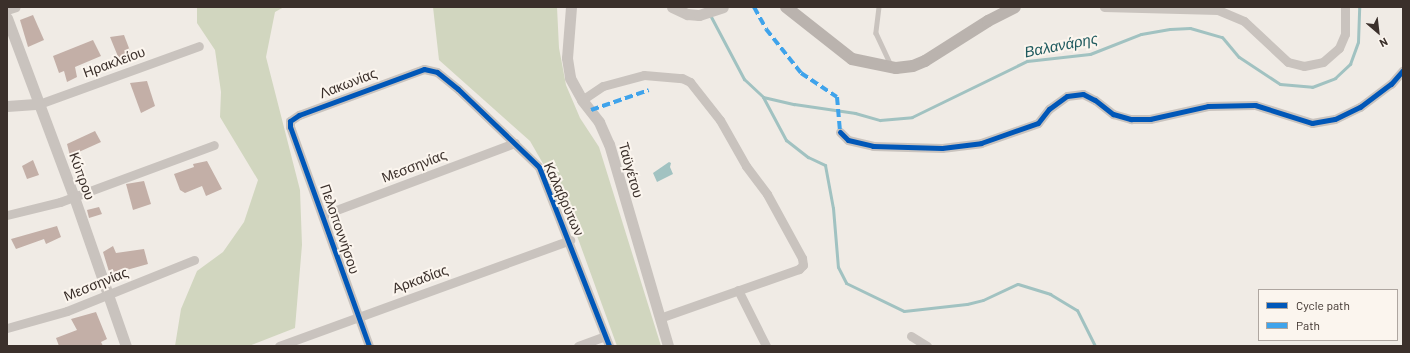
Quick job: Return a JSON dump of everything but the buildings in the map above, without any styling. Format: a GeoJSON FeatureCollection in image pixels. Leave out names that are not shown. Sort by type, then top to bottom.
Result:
{"type":"FeatureCollection","features":[{"type":"Feature","properties":{"kind":"main road"},"geometry":{"type":"LineString","coordinates":[[786,7],[852,59],[892,68],[913,66],[925,61],[988,21],[1015,7]]}},
{"type":"Feature","properties":{"kind":"street"},"geometry":{"type":"LineString","coordinates":[[7,10],[16,7]]}},
{"type":"Feature","properties":{"kind":"street","name":"Ταϋγέτου"},"geometry":{"type":"LineString","coordinates":[[571,7],[567,58],[570,78],[582,100],[599,122],[609,144],[668,346]]}},
{"type":"Feature","properties":{"kind":"street"},"geometry":{"type":"LineString","coordinates":[[672,7],[687,14],[704,14],[723,7]]}},
{"type":"Feature","properties":{"kind":"street"},"geometry":{"type":"LineString","coordinates":[[1104,7],[1218,10],[1244,22],[1288,62],[1304,66],[1323,62],[1339,48],[1345,34],[1345,7]]}},
{"type":"Feature","properties":{"kind":"street","name":"Κύπρου"},"geometry":{"type":"LineString","coordinates":[[7,18],[74,197],[126,346]]}},
{"type":"Feature","properties":{"kind":"street","name":"Ηρακλείου"},"geometry":{"type":"LineString","coordinates":[[39,104],[199,46]]}},
{"type":"Feature","properties":{"kind":"street","name":"Καλαβρύτων"},"geometry":{"type":"LineString","coordinates":[[415,71],[432,70],[444,77],[539,167],[570,240],[609,346]]}},
{"type":"Feature","properties":{"kind":"street"},"geometry":{"type":"LineString","coordinates":[[840,132],[848,140],[873,146],[942,148],[981,143],[1038,122],[1049,108],[1067,96],[1083,94],[1095,100],[1113,114],[1131,119],[1150,119],[1208,106],[1255,105],[1312,123],[1335,119],[1360,107],[1391,84],[1403,70]]}},
{"type":"Feature","properties":{"kind":"street","name":"Λακωνίας"},"geometry":{"type":"LineString","coordinates":[[290,120],[299,115],[415,71]]}},
{"type":"Feature","properties":{"kind":"street"},"geometry":{"type":"LineString","coordinates":[[582,100],[603,86],[644,75],[682,78],[690,82],[720,120],[746,166],[767,194],[803,261],[799,269],[660,318]]}},
{"type":"Feature","properties":{"kind":"street"},"geometry":{"type":"LineString","coordinates":[[7,106],[39,104]]}},
{"type":"Feature","properties":{"kind":"street","name":"Πελοποννήσου"},"geometry":{"type":"LineString","coordinates":[[290,120],[290,127],[369,346]]}},
{"type":"Feature","properties":{"kind":"street","name":"Μεσσηνίας"},"geometry":{"type":"LineString","coordinates":[[323,215],[515,143]]}},
{"type":"Feature","properties":{"kind":"street"},"geometry":{"type":"LineString","coordinates":[[7,215],[74,197],[214,145]]}},
{"type":"Feature","properties":{"kind":"street","name":"Αρκαδίας"},"geometry":{"type":"LineString","coordinates":[[279,346],[570,240]]}},
{"type":"Feature","properties":{"kind":"street","name":"Μεσσηνίας"},"geometry":{"type":"LineString","coordinates":[[7,328],[67,312],[194,260]]}},
{"type":"Feature","properties":{"kind":"street"},"geometry":{"type":"LineString","coordinates":[[738,290],[766,346]]}},
{"type":"Feature","properties":{"kind":"street"},"geometry":{"type":"LineString","coordinates":[[578,346],[605,336]]}},
{"type":"Feature","properties":{"kind":"street"},"geometry":{"type":"LineString","coordinates":[[911,336],[927,346]]}},
{"type":"Feature","properties":{"kind":"lane"},"geometry":{"type":"LineString","coordinates":[[879,7],[876,33],[891,60],[892,68]]}},
{"type":"Feature","properties":{"kind":"green space"},"geometry":{"type":"Polygon","coordinates":[[[197,7],[284,7],[275,12],[266,57],[300,190],[302,245],[295,328],[249,346],[175,346],[181,309],[197,271],[223,252],[244,222],[258,180],[220,117],[221,92],[215,50],[197,23],[197,7]]]}},
{"type":"Feature","properties":{"kind":"green space"},"geometry":{"type":"Polygon","coordinates":[[[433,7],[557,7],[559,48],[566,85],[580,118],[599,147],[661,346],[617,346],[564,200],[530,141],[439,60],[433,7]]]}},
{"type":"Feature","properties":{"kind":"water"},"geometry":{"type":"Polygon","coordinates":[[[669,162],[671,163],[670,167],[673,174],[657,182],[653,173],[669,162]]]}},
{"type":"Feature","properties":{"kind":"waterway","name":"Βαλανάρης"},"geometry":{"type":"LineString","coordinates":[[709,13],[744,79],[763,97],[794,104],[855,113],[880,120],[912,117],[1027,61],[1090,54],[1141,34],[1170,29],[1190,28],[1222,37],[1239,57],[1280,84],[1312,87],[1335,78],[1350,64],[1358,42],[1359,7]]}},
{"type":"Feature","properties":{"kind":"waterway"},"geometry":{"type":"LineString","coordinates":[[763,97],[786,140],[808,157],[825,165],[833,208],[838,267],[846,283],[904,311],[967,304],[983,300],[1018,284],[1050,294],[1077,310],[1095,346]]}},
{"type":"Feature","properties":{"kind":"marked path"},"geometry":{"type":"LineString","coordinates":[[754,7],[766,29],[801,73],[837,97],[840,132]]}},
{"type":"Feature","properties":{"kind":"marked path"},"geometry":{"type":"LineString","coordinates":[[591,110],[649,90]]}},
{"type":"Feature","properties":{"kind":"cycle path"},"geometry":{"type":"LineString","coordinates":[[369,346],[290,127],[290,121],[299,115],[424,69],[437,72],[458,89],[539,167],[609,346]]}},
{"type":"Feature","properties":{"kind":"cycle path"},"geometry":{"type":"LineString","coordinates":[[840,132],[848,140],[873,146],[942,148],[981,143],[1038,123],[1049,109],[1067,96],[1083,94],[1095,100],[1113,114],[1131,119],[1150,119],[1208,106],[1255,105],[1312,123],[1335,119],[1360,107],[1391,84],[1403,70]]}}]}
